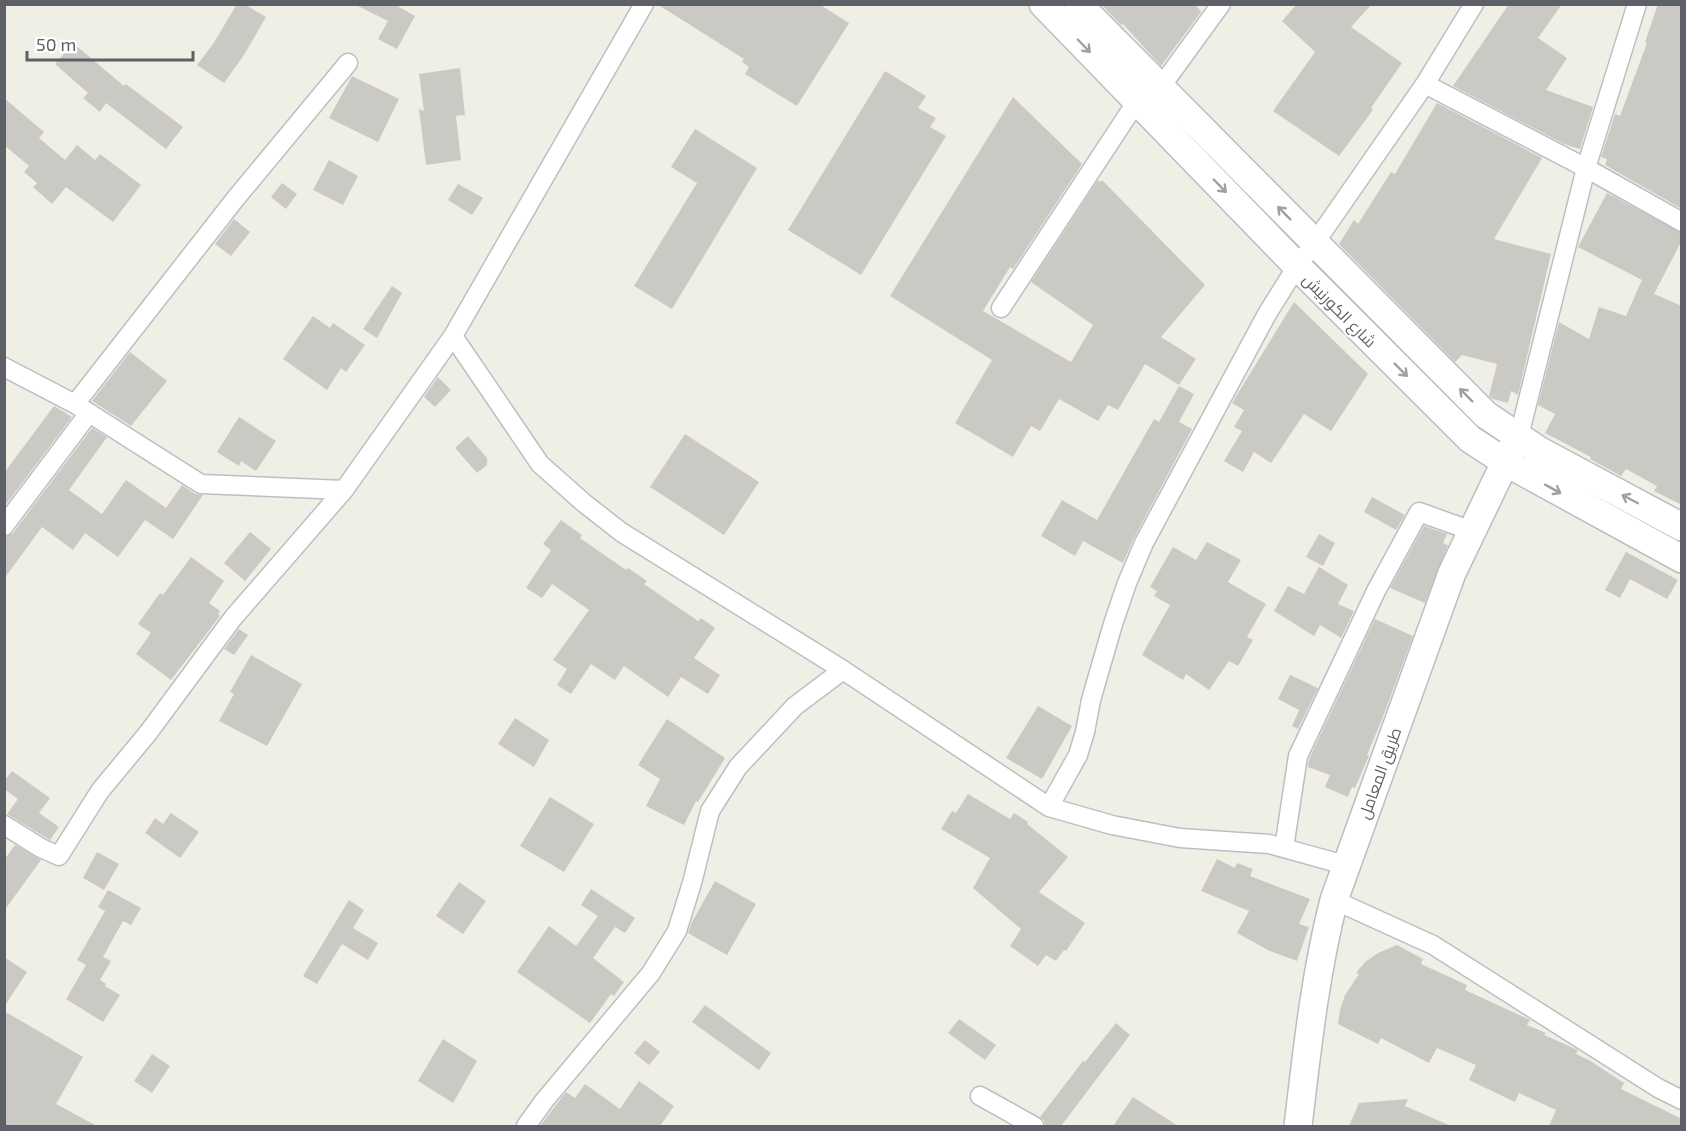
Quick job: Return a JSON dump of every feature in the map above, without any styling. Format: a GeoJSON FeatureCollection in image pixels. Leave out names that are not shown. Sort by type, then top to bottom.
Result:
{"type":"FeatureCollection","features":[{"type":"Feature","properties":{"kind":"main road","name":"شارع الكورنيش"},"geometry":{"type":"LineString","coordinates":[[1043,4],[1149,95],[1314,244],[1486,415],[1540,450],[1682,527]]}},
{"type":"Feature","properties":{"kind":"main road","name":"شارع الكورنيش"},"geometry":{"type":"LineString","coordinates":[[1078,4],[1149,95],[1297,266],[1470,438],[1505,462],[1682,559]]}},
{"type":"Feature","properties":{"kind":"main road","name":"طريق المعامل"},"geometry":{"type":"LineString","coordinates":[[1298,1126],[1326,929],[1345,865],[1452,573],[1518,436]]}},
{"type":"Feature","properties":{"kind":"street"},"geometry":{"type":"LineString","coordinates":[[4,825],[41,848],[59,856],[100,791],[148,733],[234,618],[344,490],[453,336],[644,4]]}},
{"type":"Feature","properties":{"kind":"street"},"geometry":{"type":"LineString","coordinates":[[1001,308],[1149,95],[1221,4]]}},
{"type":"Feature","properties":{"kind":"street"},"geometry":{"type":"LineString","coordinates":[[1049,807],[1078,755],[1091,699],[1113,624],[1144,543],[1268,314],[1297,266],[1425,84],[1474,4]]}},
{"type":"Feature","properties":{"kind":"street"},"geometry":{"type":"LineString","coordinates":[[1518,436],[1586,168],[1637,4]]}},
{"type":"Feature","properties":{"kind":"street"},"geometry":{"type":"LineString","coordinates":[[4,526],[82,409],[236,198],[348,63]]}},
{"type":"Feature","properties":{"kind":"street"},"geometry":{"type":"LineString","coordinates":[[1425,84],[1586,168],[1682,222]]}},
{"type":"Feature","properties":{"kind":"street"},"geometry":{"type":"LineString","coordinates":[[453,336],[540,464],[584,503],[621,532],[843,670],[1049,807],[1112,825],[1180,838],[1269,844],[1345,865]]}},
{"type":"Feature","properties":{"kind":"street"},"geometry":{"type":"LineString","coordinates":[[4,366],[82,409],[201,484],[344,490]]}},
{"type":"Feature","properties":{"kind":"street"},"geometry":{"type":"LineString","coordinates":[[1284,848],[1298,756],[1376,591],[1419,512],[1472,531]]}},
{"type":"Feature","properties":{"kind":"street"},"geometry":{"type":"LineString","coordinates":[[526,1126],[544,1101],[651,973],[677,932],[710,811],[738,767],[795,706],[843,670]]}},
{"type":"Feature","properties":{"kind":"street"},"geometry":{"type":"LineString","coordinates":[[1334,900],[1433,945],[1658,1088],[1682,1100]]}},
{"type":"Feature","properties":{"kind":"street"},"geometry":{"type":"LineString","coordinates":[[1658,1088],[1682,1089]]}},
{"type":"Feature","properties":{"kind":"street"},"geometry":{"type":"LineString","coordinates":[[980,1096],[1034,1126]]}},
{"type":"Feature","properties":{"kind":"building"},"geometry":{"type":"Polygon","coordinates":[[[237,4],[244,4],[266,17],[244,55],[224,83],[197,65],[213,44],[237,4]]]}},
{"type":"Feature","properties":{"kind":"building"},"geometry":{"type":"Polygon","coordinates":[[[354,4],[394,4],[415,16],[397,49],[378,39],[388,21],[354,4]]]}},
{"type":"Feature","properties":{"kind":"building"},"geometry":{"type":"Polygon","coordinates":[[[657,4],[819,4],[849,23],[797,106],[745,74],[749,67],[742,62],[744,59],[657,4]]]}},
{"type":"Feature","properties":{"kind":"building"},"geometry":{"type":"Polygon","coordinates":[[[1101,4],[1195,4],[1201,12],[1161,66],[1123,24],[1121,25],[1101,4]]]}},
{"type":"Feature","properties":{"kind":"building"},"geometry":{"type":"Polygon","coordinates":[[[1297,4],[1372,4],[1351,27],[1402,63],[1371,108],[1373,110],[1339,156],[1273,111],[1315,52],[1282,21],[1297,4]]]}},
{"type":"Feature","properties":{"kind":"building"},"geometry":{"type":"Polygon","coordinates":[[[1509,4],[1562,4],[1538,38],[1567,58],[1546,90],[1593,107],[1580,149],[1564,144],[1453,86],[1509,4]]]}},
{"type":"Feature","properties":{"kind":"building"},"geometry":{"type":"Polygon","coordinates":[[[1658,4],[1682,4],[1682,209],[1605,165],[1607,159],[1601,157],[1615,114],[1620,116],[1647,43],[1645,42],[1658,4]]]}},
{"type":"Feature","properties":{"kind":"building"},"geometry":{"type":"Polygon","coordinates":[[[73,43],[124,86],[126,84],[183,127],[166,149],[106,103],[100,112],[83,98],[88,93],[55,64],[73,43]]]}},
{"type":"Feature","properties":{"kind":"building"},"geometry":{"type":"Polygon","coordinates":[[[460,68],[465,115],[456,116],[461,160],[426,165],[419,109],[424,111],[419,74],[460,68]]]}},
{"type":"Feature","properties":{"kind":"building"},"geometry":{"type":"Polygon","coordinates":[[[885,71],[926,96],[918,108],[936,118],[930,127],[946,136],[861,275],[788,230],[885,71]]]}},
{"type":"Feature","properties":{"kind":"building"},"geometry":{"type":"Polygon","coordinates":[[[352,76],[399,99],[378,142],[329,118],[352,76]]]}},
{"type":"Feature","properties":{"kind":"building"},"geometry":{"type":"Polygon","coordinates":[[[1013,97],[1082,164],[1013,269],[1010,267],[983,311],[1071,362],[1093,325],[1031,282],[1098,180],[1100,182],[1102,180],[1205,285],[1161,337],[1196,359],[1179,385],[1145,364],[1118,410],[1108,405],[1098,421],[1059,399],[1040,431],[1031,426],[1013,457],[955,423],[992,360],[890,296],[1013,97]]]}},
{"type":"Feature","properties":{"kind":"building"},"geometry":{"type":"Polygon","coordinates":[[[4,98],[44,132],[39,138],[65,160],[77,145],[95,160],[100,154],[141,185],[113,222],[66,187],[52,204],[33,187],[37,183],[24,172],[29,166],[4,145],[4,98]]]}},
{"type":"Feature","properties":{"kind":"building"},"geometry":{"type":"Polygon","coordinates":[[[1437,103],[1542,158],[1494,239],[1551,254],[1518,395],[1511,391],[1508,403],[1489,396],[1497,364],[1462,355],[1455,362],[1339,244],[1354,220],[1358,224],[1391,172],[1395,174],[1437,103]]]}},
{"type":"Feature","properties":{"kind":"building"},"geometry":{"type":"Polygon","coordinates":[[[695,129],[757,168],[672,309],[634,286],[697,183],[671,167],[695,129]]]}},
{"type":"Feature","properties":{"kind":"building"},"geometry":{"type":"Polygon","coordinates":[[[329,160],[358,176],[343,205],[313,190],[329,160]]]}},
{"type":"Feature","properties":{"kind":"building"},"geometry":{"type":"Polygon","coordinates":[[[282,183],[297,194],[286,209],[271,197],[282,183]]]}},
{"type":"Feature","properties":{"kind":"building"},"geometry":{"type":"Polygon","coordinates":[[[458,184],[483,198],[472,215],[448,200],[458,184]]]}},
{"type":"Feature","properties":{"kind":"building"},"geometry":{"type":"Polygon","coordinates":[[[1607,193],[1682,233],[1682,240],[1654,294],[1682,306],[1682,505],[1654,491],[1657,486],[1626,469],[1621,476],[1545,433],[1555,414],[1538,405],[1559,322],[1589,339],[1599,307],[1626,316],[1642,280],[1578,247],[1607,193]]]}},
{"type":"Feature","properties":{"kind":"building"},"geometry":{"type":"Polygon","coordinates":[[[234,219],[250,232],[231,256],[215,244],[234,219]]]}},
{"type":"Feature","properties":{"kind":"building"},"geometry":{"type":"Polygon","coordinates":[[[392,286],[402,293],[377,338],[363,329],[392,286]]]}},
{"type":"Feature","properties":{"kind":"building"},"geometry":{"type":"Polygon","coordinates":[[[1294,302],[1368,374],[1331,431],[1304,414],[1271,463],[1254,452],[1243,472],[1224,461],[1242,431],[1234,427],[1244,410],[1232,403],[1294,302]]]}},
{"type":"Feature","properties":{"kind":"building"},"geometry":{"type":"Polygon","coordinates":[[[313,316],[330,328],[333,323],[365,345],[346,372],[341,368],[327,390],[283,359],[313,316]]]}},
{"type":"Feature","properties":{"kind":"building"},"geometry":{"type":"Polygon","coordinates":[[[130,352],[167,381],[131,426],[92,401],[130,352]]]}},
{"type":"Feature","properties":{"kind":"building"},"geometry":{"type":"Polygon","coordinates":[[[438,377],[451,390],[435,407],[424,397],[438,377]]]}},
{"type":"Feature","properties":{"kind":"building"},"geometry":{"type":"Polygon","coordinates":[[[1179,386],[1194,394],[1179,422],[1192,429],[1123,563],[1083,541],[1075,556],[1041,536],[1062,500],[1097,520],[1154,419],[1159,422],[1179,386]]]}},
{"type":"Feature","properties":{"kind":"building"},"geometry":{"type":"Polygon","coordinates":[[[54,406],[72,417],[4,507],[4,473],[54,406]]]}},
{"type":"Feature","properties":{"kind":"building"},"geometry":{"type":"Polygon","coordinates":[[[239,417],[276,441],[256,471],[241,461],[239,466],[217,452],[239,417]]]}},
{"type":"Feature","properties":{"kind":"building"},"geometry":{"type":"Polygon","coordinates":[[[92,428],[107,437],[69,490],[102,514],[126,480],[166,508],[182,485],[195,494],[203,495],[173,539],[145,520],[118,557],[85,533],[73,550],[42,527],[4,579],[4,537],[13,533],[92,428]]]}},
{"type":"Feature","properties":{"kind":"building"},"geometry":{"type":"Polygon","coordinates":[[[685,434],[759,482],[724,535],[650,487],[685,434]]]}},
{"type":"Feature","properties":{"kind":"building"},"geometry":{"type":"Polygon","coordinates":[[[468,436],[487,458],[487,465],[477,473],[455,448],[468,436]]]}},
{"type":"Feature","properties":{"kind":"building"},"geometry":{"type":"Polygon","coordinates":[[[1372,497],[1405,515],[1396,530],[1364,512],[1372,497]]]}},
{"type":"Feature","properties":{"kind":"building"},"geometry":{"type":"Polygon","coordinates":[[[561,520],[582,535],[580,538],[626,570],[628,568],[647,581],[644,584],[698,621],[701,618],[715,628],[694,658],[720,675],[708,694],[681,677],[668,697],[624,666],[615,680],[591,664],[571,694],[557,685],[567,669],[553,660],[589,610],[552,584],[542,598],[526,588],[551,550],[543,544],[561,520]]]}},
{"type":"Feature","properties":{"kind":"building"},"geometry":{"type":"Polygon","coordinates":[[[1424,526],[1447,534],[1443,543],[1448,545],[1425,603],[1390,588],[1424,526]]]}},
{"type":"Feature","properties":{"kind":"building"},"geometry":{"type":"Polygon","coordinates":[[[250,532],[271,549],[245,581],[224,563],[250,532]]]}},
{"type":"Feature","properties":{"kind":"building"},"geometry":{"type":"Polygon","coordinates":[[[1319,534],[1335,543],[1323,566],[1306,557],[1319,534]]]}},
{"type":"Feature","properties":{"kind":"building"},"geometry":{"type":"Polygon","coordinates":[[[1207,542],[1241,560],[1228,582],[1266,604],[1247,637],[1253,640],[1238,666],[1229,661],[1209,690],[1186,674],[1183,680],[1142,655],[1170,605],[1154,596],[1157,591],[1150,587],[1173,547],[1196,560],[1207,542]]]}},
{"type":"Feature","properties":{"kind":"building"},"geometry":{"type":"Polygon","coordinates":[[[1626,552],[1678,580],[1667,599],[1630,579],[1620,598],[1605,590],[1626,552]]]}},
{"type":"Feature","properties":{"kind":"building"},"geometry":{"type":"Polygon","coordinates":[[[191,557],[224,581],[209,603],[220,611],[218,614],[220,616],[171,680],[136,654],[151,633],[138,624],[160,593],[163,595],[191,557]]]}},
{"type":"Feature","properties":{"kind":"building"},"geometry":{"type":"Polygon","coordinates":[[[1319,567],[1348,585],[1338,604],[1354,611],[1341,638],[1320,625],[1314,636],[1274,611],[1288,586],[1304,594],[1319,567]]]}},
{"type":"Feature","properties":{"kind":"building"},"geometry":{"type":"Polygon","coordinates":[[[1375,619],[1413,636],[1367,755],[1369,756],[1355,788],[1352,787],[1348,797],[1325,787],[1330,775],[1308,767],[1309,759],[1375,619]]]}},
{"type":"Feature","properties":{"kind":"building"},"geometry":{"type":"Polygon","coordinates":[[[239,629],[248,635],[234,655],[224,649],[239,629]]]}},
{"type":"Feature","properties":{"kind":"building"},"geometry":{"type":"Polygon","coordinates":[[[251,655],[302,684],[267,746],[219,721],[234,694],[230,692],[251,655]]]}},
{"type":"Feature","properties":{"kind":"building"},"geometry":{"type":"Polygon","coordinates":[[[1290,675],[1318,688],[1298,729],[1292,726],[1299,710],[1278,699],[1290,675]]]}},
{"type":"Feature","properties":{"kind":"building"},"geometry":{"type":"Polygon","coordinates":[[[1038,706],[1072,726],[1042,779],[1006,758],[1038,706]]]}},
{"type":"Feature","properties":{"kind":"building"},"geometry":{"type":"Polygon","coordinates":[[[515,718],[549,740],[534,767],[498,744],[515,718]]]}},
{"type":"Feature","properties":{"kind":"building"},"geometry":{"type":"Polygon","coordinates":[[[667,719],[725,758],[698,802],[696,801],[684,825],[646,806],[660,779],[638,765],[667,719]]]}},
{"type":"Feature","properties":{"kind":"building"},"geometry":{"type":"Polygon","coordinates":[[[12,771],[50,798],[39,813],[59,827],[50,840],[7,814],[18,799],[4,789],[4,781],[12,771]]]}},
{"type":"Feature","properties":{"kind":"building"},"geometry":{"type":"Polygon","coordinates":[[[968,794],[1010,819],[1014,813],[1028,822],[1027,824],[1068,857],[1039,892],[1085,923],[1066,951],[1064,950],[1056,961],[1046,955],[1038,966],[1010,946],[1021,929],[973,888],[990,858],[941,829],[952,811],[956,813],[968,794]]]}},
{"type":"Feature","properties":{"kind":"building"},"geometry":{"type":"Polygon","coordinates":[[[550,797],[594,824],[564,872],[520,846],[550,797]]]}},
{"type":"Feature","properties":{"kind":"building"},"geometry":{"type":"Polygon","coordinates":[[[171,813],[199,832],[180,858],[145,833],[155,818],[163,824],[171,813]]]}},
{"type":"Feature","properties":{"kind":"building"},"geometry":{"type":"Polygon","coordinates":[[[15,845],[41,860],[4,911],[4,860],[15,845]]]}},
{"type":"Feature","properties":{"kind":"building"},"geometry":{"type":"Polygon","coordinates":[[[97,852],[119,864],[104,890],[83,878],[97,852]]]}},
{"type":"Feature","properties":{"kind":"building"},"geometry":{"type":"Polygon","coordinates":[[[1217,859],[1235,868],[1237,863],[1253,869],[1250,876],[1310,899],[1299,924],[1309,927],[1297,961],[1270,951],[1237,933],[1249,911],[1201,891],[1217,859]]]}},
{"type":"Feature","properties":{"kind":"building"},"geometry":{"type":"Polygon","coordinates":[[[715,881],[756,904],[727,955],[688,933],[715,881]]]}},
{"type":"Feature","properties":{"kind":"building"},"geometry":{"type":"Polygon","coordinates":[[[459,882],[486,901],[463,934],[436,916],[459,882]]]}},
{"type":"Feature","properties":{"kind":"building"},"geometry":{"type":"Polygon","coordinates":[[[591,889],[635,918],[625,933],[615,927],[593,958],[624,982],[614,996],[611,994],[590,1023],[517,972],[549,926],[576,946],[598,916],[581,905],[591,889]]]}},
{"type":"Feature","properties":{"kind":"building"},"geometry":{"type":"Polygon","coordinates":[[[108,890],[141,908],[131,925],[123,921],[103,957],[111,961],[100,980],[120,995],[103,1022],[66,999],[86,965],[77,960],[105,911],[98,907],[108,890]]]}},
{"type":"Feature","properties":{"kind":"building"},"geometry":{"type":"Polygon","coordinates":[[[349,900],[364,910],[353,928],[378,943],[368,960],[342,944],[317,984],[303,976],[349,900]]]}},
{"type":"Feature","properties":{"kind":"building"},"geometry":{"type":"Polygon","coordinates":[[[1397,945],[1423,959],[1421,964],[1467,985],[1465,990],[1530,1020],[1527,1025],[1578,1050],[1576,1054],[1624,1083],[1621,1089],[1682,1119],[1682,1126],[1549,1126],[1556,1110],[1519,1093],[1515,1102],[1469,1080],[1476,1065],[1437,1048],[1429,1063],[1381,1038],[1378,1044],[1338,1024],[1345,995],[1359,974],[1356,973],[1365,962],[1378,953],[1397,945]]]}},
{"type":"Feature","properties":{"kind":"building"},"geometry":{"type":"Polygon","coordinates":[[[4,957],[27,972],[4,1007],[4,957]]]}},
{"type":"Feature","properties":{"kind":"building"},"geometry":{"type":"Polygon","coordinates":[[[705,1005],[771,1053],[759,1070],[692,1022],[705,1005]]]}},
{"type":"Feature","properties":{"kind":"building"},"geometry":{"type":"Polygon","coordinates":[[[4,1011],[83,1057],[56,1104],[97,1126],[4,1126],[4,1011]]]}},
{"type":"Feature","properties":{"kind":"building"},"geometry":{"type":"Polygon","coordinates":[[[959,1019],[996,1045],[985,1060],[948,1033],[959,1019]]]}},
{"type":"Feature","properties":{"kind":"building"},"geometry":{"type":"Polygon","coordinates":[[[1116,1023],[1130,1035],[1061,1126],[1045,1126],[1040,1117],[1116,1023]]]}},
{"type":"Feature","properties":{"kind":"building"},"geometry":{"type":"Polygon","coordinates":[[[443,1039],[477,1061],[453,1103],[418,1081],[443,1039]]]}},
{"type":"Feature","properties":{"kind":"building"},"geometry":{"type":"Polygon","coordinates":[[[645,1040],[660,1052],[649,1065],[634,1053],[645,1040]]]}},
{"type":"Feature","properties":{"kind":"building"},"geometry":{"type":"Polygon","coordinates":[[[152,1054],[170,1066],[152,1093],[134,1081],[152,1054]]]}},
{"type":"Feature","properties":{"kind":"building"},"geometry":{"type":"Polygon","coordinates":[[[639,1081],[674,1106],[660,1126],[540,1126],[566,1092],[575,1098],[585,1084],[620,1109],[639,1081]]]}},
{"type":"Feature","properties":{"kind":"building"},"geometry":{"type":"Polygon","coordinates":[[[1133,1097],[1178,1126],[1113,1126],[1133,1097]]]}},
{"type":"Feature","properties":{"kind":"building"},"geometry":{"type":"Polygon","coordinates":[[[1408,1099],[1405,1106],[1451,1126],[1349,1126],[1359,1103],[1408,1099]]]}}]}
